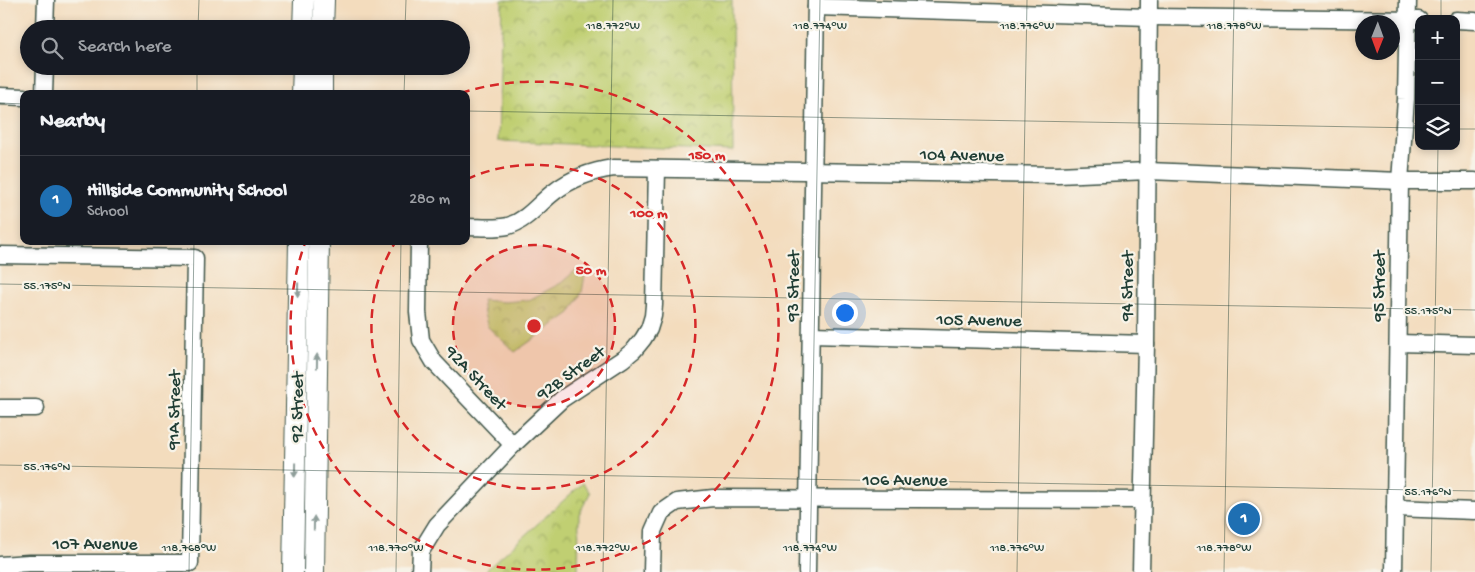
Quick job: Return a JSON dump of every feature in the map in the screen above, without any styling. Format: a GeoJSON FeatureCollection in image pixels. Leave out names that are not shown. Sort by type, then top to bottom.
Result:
{"type":"FeatureCollection","features":[{"type":"Feature","properties":{"kind":"main road"},"geometry":{"type":"LineString","coordinates":[[303,20],[304,0]]}},
{"type":"Feature","properties":{"kind":"main road"},"geometry":{"type":"LineString","coordinates":[[323,20],[324,0]]}},
{"type":"Feature","properties":{"kind":"main road"},"geometry":{"type":"LineString","coordinates":[[302,90],[303,75]]}},
{"type":"Feature","properties":{"kind":"main road"},"geometry":{"type":"LineString","coordinates":[[322,75],[322,90]]}},
{"type":"Feature","properties":{"kind":"main road","name":"92 Street"},"geometry":{"type":"LineString","coordinates":[[293,572],[299,245]]}},
{"type":"Feature","properties":{"kind":"main road","name":"92 Street"},"geometry":{"type":"LineString","coordinates":[[314,572],[319,245]]}},
{"type":"Feature","properties":{"kind":"street"},"geometry":{"type":"LineString","coordinates":[[45,20],[46,0]]}},
{"type":"Feature","properties":{"kind":"street","name":"94 Street"},"geometry":{"type":"LineString","coordinates":[[1141,572],[1146,344],[1149,0]]}},
{"type":"Feature","properties":{"kind":"street","name":"95 Street"},"geometry":{"type":"LineString","coordinates":[[1394,572],[1400,181],[1413,20],[1408,0]]}},
{"type":"Feature","properties":{"kind":"street"},"geometry":{"type":"LineString","coordinates":[[816,3],[1150,17],[1413,20]]}},
{"type":"Feature","properties":{"kind":"street","name":"93 Street"},"geometry":{"type":"LineString","coordinates":[[807,572],[816,3]]}},
{"type":"Feature","properties":{"kind":"street"},"geometry":{"type":"LineString","coordinates":[[1460,20],[1475,21]]}},
{"type":"Feature","properties":{"kind":"street"},"geometry":{"type":"LineString","coordinates":[[44,90],[45,75]]}},
{"type":"Feature","properties":{"kind":"street"},"geometry":{"type":"LineString","coordinates":[[0,96],[20,97]]}},
{"type":"Feature","properties":{"kind":"street","name":"104 Avenue"},"geometry":{"type":"LineString","coordinates":[[470,227],[496,228],[508,226],[519,221],[541,205],[553,193],[574,179],[585,174],[614,168],[1058,175],[1148,171],[1400,181],[1475,181]]}},
{"type":"Feature","properties":{"kind":"street","name":"92B Street"},"geometry":{"type":"LineString","coordinates":[[420,572],[421,551],[437,525],[513,445],[562,399],[623,359],[643,339],[653,316],[654,305],[657,169]]}},
{"type":"Feature","properties":{"kind":"street","name":"92A Street"},"geometry":{"type":"LineString","coordinates":[[419,245],[418,312],[421,340],[434,362],[513,445]]}},
{"type":"Feature","properties":{"kind":"street","name":"91A Street"},"geometry":{"type":"LineString","coordinates":[[0,254],[195,258],[190,562]]}},
{"type":"Feature","properties":{"kind":"street","name":"105 Avenue"},"geometry":{"type":"LineString","coordinates":[[811,335],[1146,344]]}},
{"type":"Feature","properties":{"kind":"street"},"geometry":{"type":"LineString","coordinates":[[1398,343],[1475,345]]}},
{"type":"Feature","properties":{"kind":"street"},"geometry":{"type":"LineString","coordinates":[[0,408],[36,408]]}},
{"type":"Feature","properties":{"kind":"street","name":"106 Avenue"},"geometry":{"type":"LineString","coordinates":[[652,572],[653,531],[661,513],[677,502],[713,498],[1142,500]]}},
{"type":"Feature","properties":{"kind":"street"},"geometry":{"type":"LineString","coordinates":[[1396,508],[1475,511]]}},
{"type":"Feature","properties":{"kind":"street","name":"107 Avenue"},"geometry":{"type":"LineString","coordinates":[[0,565],[29,563],[190,562]]}},
{"type":"Feature","properties":{"kind":"green space"},"geometry":{"type":"Polygon","coordinates":[[[502,0],[732,0],[733,151],[498,141],[502,0]]]}},
{"type":"Feature","properties":{"kind":"green space"},"geometry":{"type":"Polygon","coordinates":[[[576,270],[585,275],[582,292],[570,313],[515,352],[488,327],[482,300],[504,302],[529,300],[561,283],[576,270]]]}},
{"type":"Feature","properties":{"kind":"green space"},"geometry":{"type":"Polygon","coordinates":[[[583,483],[590,493],[579,514],[578,572],[484,572],[583,483]]]}},
{"type":"Feature","properties":{"kind":"place","name":"Hillside Community School"},"geometry":{"type":"Point","coordinates":[1244,519]}}]}
